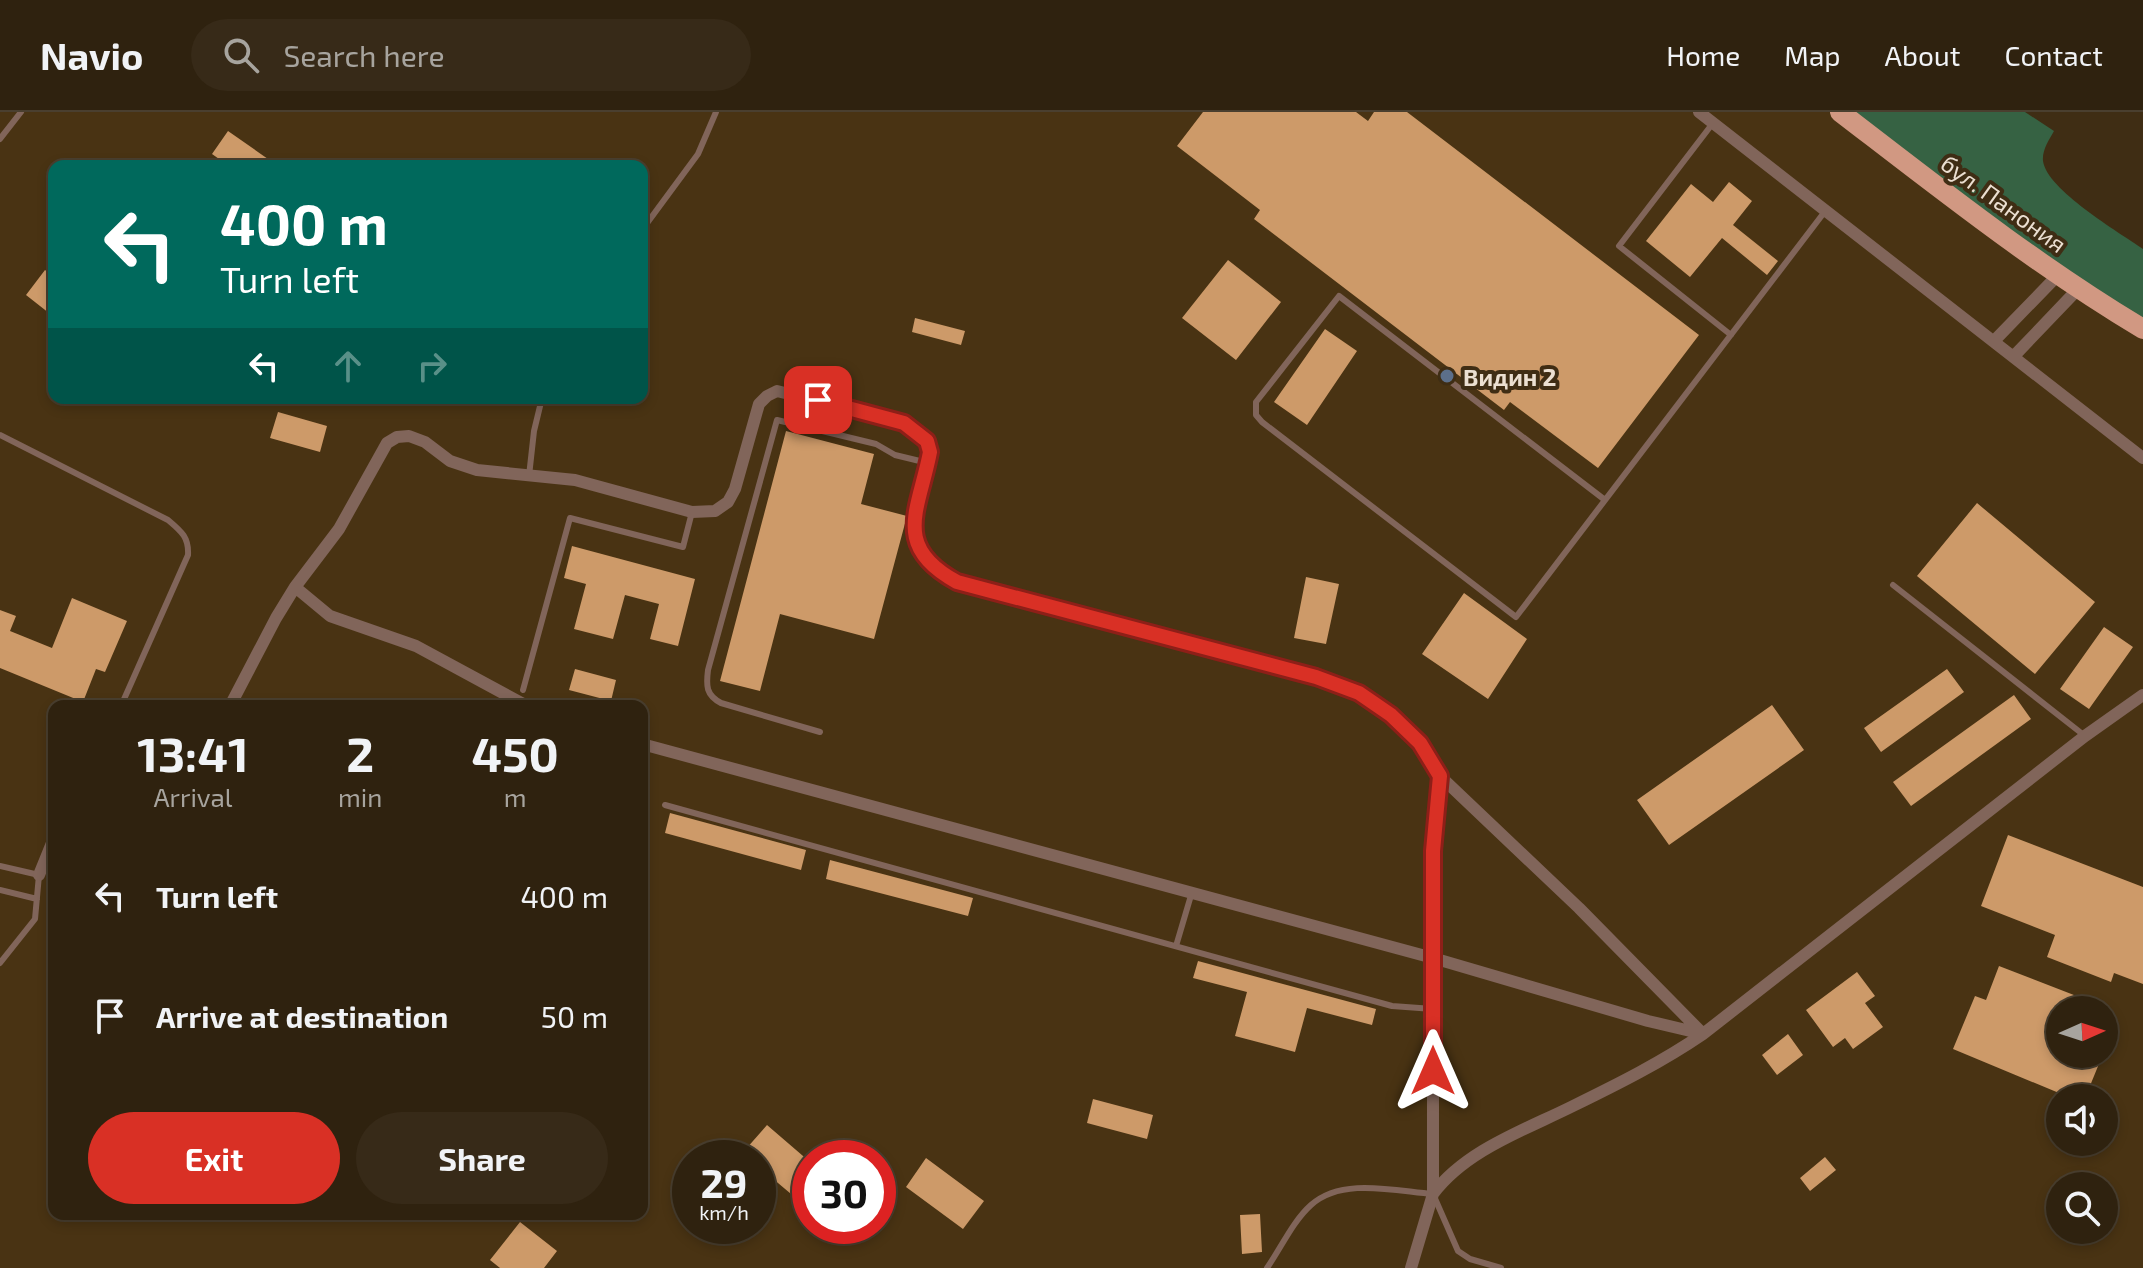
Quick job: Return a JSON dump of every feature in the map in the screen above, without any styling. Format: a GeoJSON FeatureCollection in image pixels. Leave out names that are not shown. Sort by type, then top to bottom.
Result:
{"type":"FeatureCollection","features":[{"type":"Feature","properties":{"kind":"main road","name":"бул. Панония"},"geometry":{"type":"LineString","coordinates":[[1840,112],[2058,275],[2143,329]]}},
{"type":"Feature","properties":{"kind":"street"},"geometry":{"type":"LineString","coordinates":[[1699,112],[2143,458]]}},
{"type":"Feature","properties":{"kind":"street"},"geometry":{"type":"LineString","coordinates":[[1994,341],[2058,275]]}},
{"type":"Feature","properties":{"kind":"street"},"geometry":{"type":"LineString","coordinates":[[2014,356],[2078,289]]}},
{"type":"Feature","properties":{"kind":"street"},"geometry":{"type":"LineString","coordinates":[[233,700],[295,587],[339,529],[379,453],[397,437],[409,436],[425,442],[450,461],[477,470],[575,480],[692,512],[715,511],[728,502],[735,489],[759,404],[777,391],[904,423],[927,441],[930,452],[913,533],[926,561],[939,573],[957,582],[1316,677],[1359,693],[1391,715],[1420,743],[1440,776],[1579,908],[1703,1034]]}},
{"type":"Feature","properties":{"kind":"street"},"geometry":{"type":"LineString","coordinates":[[295,587],[330,616],[416,646],[516,700]]}},
{"type":"Feature","properties":{"kind":"street"},"geometry":{"type":"LineString","coordinates":[[1433,1194],[1446,1177],[1475,1156],[1664,1060],[1703,1034],[2085,736],[2143,695]]}},
{"type":"Feature","properties":{"kind":"street"},"geometry":{"type":"LineString","coordinates":[[648,746],[1703,1034]]}},
{"type":"Feature","properties":{"kind":"street"},"geometry":{"type":"LineString","coordinates":[[1411,1268],[1433,1194],[1433,851],[1440,776]]}},
{"type":"Feature","properties":{"kind":"street"},"geometry":{"type":"LineString","coordinates":[[39,875],[48,853]]}},
{"type":"Feature","properties":{"kind":"lane"},"geometry":{"type":"LineString","coordinates":[[0,139],[21,112]]}},
{"type":"Feature","properties":{"kind":"lane"},"geometry":{"type":"LineString","coordinates":[[648,222],[698,154],[716,112]]}},
{"type":"Feature","properties":{"kind":"lane"},"geometry":{"type":"LineString","coordinates":[[1713,123],[1619,246],[1731,335]]}},
{"type":"Feature","properties":{"kind":"lane"},"geometry":{"type":"LineString","coordinates":[[1605,500],[1339,296],[1256,402],[1256,415],[1262,422],[1516,617],[1826,210]]}},
{"type":"Feature","properties":{"kind":"lane"},"geometry":{"type":"LineString","coordinates":[[529,476],[541,404]]}},
{"type":"Feature","properties":{"kind":"lane"},"geometry":{"type":"LineString","coordinates":[[820,732],[721,703],[711,698],[706,687],[708,670],[777,420],[876,444],[895,455],[928,463]]}},
{"type":"Feature","properties":{"kind":"lane"},"geometry":{"type":"LineString","coordinates":[[0,435],[168,520],[182,532],[188,543],[188,555],[124,700]]}},
{"type":"Feature","properties":{"kind":"lane"},"geometry":{"type":"LineString","coordinates":[[523,690],[570,518],[683,547],[692,512]]}},
{"type":"Feature","properties":{"kind":"lane"},"geometry":{"type":"LineString","coordinates":[[1893,585],[2085,736]]}},
{"type":"Feature","properties":{"kind":"lane"},"geometry":{"type":"LineString","coordinates":[[665,805],[1392,1006],[1433,1009]]}},
{"type":"Feature","properties":{"kind":"lane"},"geometry":{"type":"LineString","coordinates":[[0,866],[39,875],[35,919],[0,963]]}},
{"type":"Feature","properties":{"kind":"lane"},"geometry":{"type":"LineString","coordinates":[[0,890],[37,899]]}},
{"type":"Feature","properties":{"kind":"lane"},"geometry":{"type":"LineString","coordinates":[[1176,946],[1192,892]]}},
{"type":"Feature","properties":{"kind":"lane"},"geometry":{"type":"LineString","coordinates":[[1267,1268],[1309,1207],[1328,1193],[1354,1188],[1433,1194],[1458,1251],[1470,1259],[1501,1268]]}},
{"type":"Feature","properties":{"kind":"shaded area"},"geometry":{"type":"Polygon","coordinates":[[[0,112],[1840,112],[2143,329],[2143,1268],[0,1268],[0,112]]]}},
{"type":"Feature","properties":{"kind":"green space"},"geometry":{"type":"Polygon","coordinates":[[[1840,112],[2025,112],[2054,131],[2044,153],[2047,172],[2086,210],[2143,249],[2143,329],[1840,112]]]}},
{"type":"Feature","properties":{"kind":"building"},"geometry":{"type":"Polygon","coordinates":[[[1203,112],[1356,112],[1368,121],[1374,112],[1407,112],[1699,335],[1598,468],[1510,402],[1504,410],[1254,219],[1260,210],[1177,146],[1203,112]]]}},
{"type":"Feature","properties":{"kind":"building"},"geometry":{"type":"Polygon","coordinates":[[[228,131],[269,160],[220,160],[212,154],[228,131]]]}},
{"type":"Feature","properties":{"kind":"building"},"geometry":{"type":"Polygon","coordinates":[[[1729,182],[1752,201],[1733,225],[1778,261],[1767,275],[1722,238],[1690,277],[1646,241],[1691,184],[1713,202],[1729,182]]]}},
{"type":"Feature","properties":{"kind":"building"},"geometry":{"type":"Polygon","coordinates":[[[1228,260],[1281,302],[1236,360],[1182,318],[1228,260]]]}},
{"type":"Feature","properties":{"kind":"building"},"geometry":{"type":"Polygon","coordinates":[[[45,270],[48,272],[48,312],[26,295],[45,270]]]}},
{"type":"Feature","properties":{"kind":"building"},"geometry":{"type":"Polygon","coordinates":[[[915,318],[965,331],[961,345],[912,332],[915,318]]]}},
{"type":"Feature","properties":{"kind":"building"},"geometry":{"type":"Polygon","coordinates":[[[1325,329],[1357,351],[1307,425],[1274,402],[1325,329]]]}},
{"type":"Feature","properties":{"kind":"building"},"geometry":{"type":"Polygon","coordinates":[[[278,412],[327,426],[320,452],[270,438],[278,412]]]}},
{"type":"Feature","properties":{"kind":"building"},"geometry":{"type":"Polygon","coordinates":[[[786,431],[874,454],[861,504],[907,516],[874,639],[780,614],[760,691],[720,681],[786,431]]]}},
{"type":"Feature","properties":{"kind":"building"},"geometry":{"type":"Polygon","coordinates":[[[1977,503],[2095,602],[2035,674],[1917,576],[1977,503]]]}},
{"type":"Feature","properties":{"kind":"building"},"geometry":{"type":"Polygon","coordinates":[[[572,546],[695,579],[678,646],[650,639],[659,604],[625,595],[613,639],[574,629],[586,584],[564,578],[572,546]]]}},
{"type":"Feature","properties":{"kind":"building"},"geometry":{"type":"Polygon","coordinates":[[[1306,577],[1339,584],[1326,644],[1294,638],[1306,577]]]}},
{"type":"Feature","properties":{"kind":"building"},"geometry":{"type":"Polygon","coordinates":[[[1464,593],[1527,639],[1488,699],[1422,654],[1464,593]]]}},
{"type":"Feature","properties":{"kind":"building"},"geometry":{"type":"Polygon","coordinates":[[[72,598],[127,621],[105,672],[96,669],[84,700],[78,700],[0,668],[0,610],[16,616],[10,631],[52,648],[72,598]]]}},
{"type":"Feature","properties":{"kind":"building"},"geometry":{"type":"Polygon","coordinates":[[[2104,627],[2133,647],[2089,709],[2060,689],[2104,627]]]}},
{"type":"Feature","properties":{"kind":"building"},"geometry":{"type":"Polygon","coordinates":[[[575,669],[616,680],[611,700],[569,690],[575,669]]]}},
{"type":"Feature","properties":{"kind":"building"},"geometry":{"type":"Polygon","coordinates":[[[1947,669],[1964,692],[1881,752],[1864,728],[1947,669]]]}},
{"type":"Feature","properties":{"kind":"building"},"geometry":{"type":"Polygon","coordinates":[[[2014,695],[2031,719],[1911,806],[1893,782],[2014,695]]]}},
{"type":"Feature","properties":{"kind":"building"},"geometry":{"type":"Polygon","coordinates":[[[1772,705],[1804,750],[1669,845],[1637,800],[1772,705]]]}},
{"type":"Feature","properties":{"kind":"building"},"geometry":{"type":"Polygon","coordinates":[[[670,813],[806,850],[801,870],[665,833],[670,813]]]}},
{"type":"Feature","properties":{"kind":"building"},"geometry":{"type":"Polygon","coordinates":[[[2008,835],[2143,887],[2143,984],[2114,973],[2111,982],[2047,957],[2055,935],[1981,906],[2008,835]]]}},
{"type":"Feature","properties":{"kind":"building"},"geometry":{"type":"Polygon","coordinates":[[[830,860],[973,898],[968,916],[826,879],[830,860]]]}},
{"type":"Feature","properties":{"kind":"building"},"geometry":{"type":"Polygon","coordinates":[[[1198,961],[1376,1009],[1372,1025],[1307,1008],[1295,1052],[1235,1036],[1247,992],[1193,978],[1198,961]]]}},
{"type":"Feature","properties":{"kind":"building"},"geometry":{"type":"Polygon","coordinates":[[[1999,966],[2076,996],[2046,996],[2046,1068],[2097,1068],[2091,1084],[2046,1084],[2046,1088],[1953,1049],[1975,996],[1986,1000],[1999,966]]]}},
{"type":"Feature","properties":{"kind":"building"},"geometry":{"type":"Polygon","coordinates":[[[1857,972],[1875,996],[1865,1003],[1883,1027],[1853,1049],[1845,1038],[1833,1047],[1806,1010],[1857,972]]]}},
{"type":"Feature","properties":{"kind":"building"},"geometry":{"type":"Polygon","coordinates":[[[1788,1034],[1803,1055],[1777,1075],[1762,1055],[1788,1034]]]}},
{"type":"Feature","properties":{"kind":"building"},"geometry":{"type":"Polygon","coordinates":[[[1093,1099],[1153,1115],[1147,1139],[1087,1123],[1093,1099]]]}},
{"type":"Feature","properties":{"kind":"building"},"geometry":{"type":"Polygon","coordinates":[[[767,1125],[792,1147],[792,1195],[776,1181],[776,1140],[754,1140],[767,1125]]]}},
{"type":"Feature","properties":{"kind":"building"},"geometry":{"type":"Polygon","coordinates":[[[1825,1157],[1836,1170],[1810,1191],[1800,1178],[1825,1157]]]}},
{"type":"Feature","properties":{"kind":"building"},"geometry":{"type":"Polygon","coordinates":[[[926,1158],[984,1201],[963,1229],[906,1187],[926,1158]]]}},
{"type":"Feature","properties":{"kind":"building"},"geometry":{"type":"Polygon","coordinates":[[[1260,1214],[1262,1252],[1242,1254],[1240,1215],[1260,1214]]]}},
{"type":"Feature","properties":{"kind":"building"},"geometry":{"type":"Polygon","coordinates":[[[520,1222],[557,1251],[544,1268],[500,1268],[490,1260],[520,1222]]]}},
{"type":"Feature","properties":{"kind":"place","name":"Видин 2"},"geometry":{"type":"Point","coordinates":[1447,376]}},
{"type":"Feature","properties":{"kind":"route"},"geometry":{"type":"LineString","coordinates":[[818,400],[904,423],[917,430],[927,441],[930,452],[913,533],[926,561],[939,573],[957,582],[1316,677],[1359,693],[1391,715],[1420,743],[1440,776],[1433,851],[1433,1071]]}}]}
